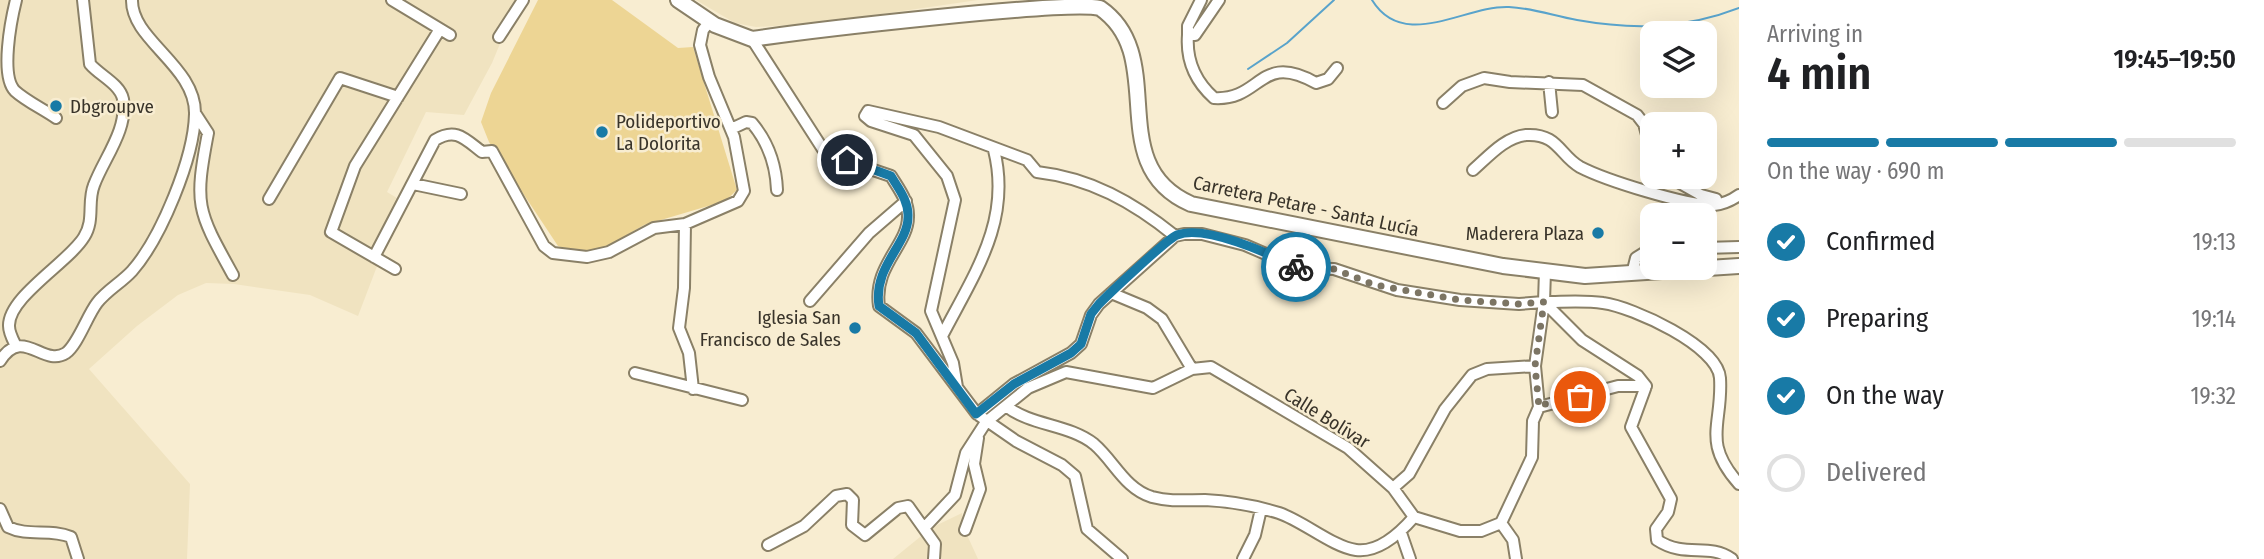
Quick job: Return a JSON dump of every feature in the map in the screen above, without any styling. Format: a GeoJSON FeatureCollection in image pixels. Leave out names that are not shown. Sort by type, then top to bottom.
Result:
{"type":"FeatureCollection","features":[{"type":"Feature","properties":{"kind":"main road"},"geometry":{"type":"LineString","coordinates":[[678,0],[709,21],[752,39]]}},
{"type":"Feature","properties":{"kind":"main road","name":"Carretera Petare - Santa Lucía"},"geometry":{"type":"LineString","coordinates":[[752,39],[1025,1],[1079,1],[1099,8],[1128,42],[1135,62],[1140,141],[1148,166],[1177,198],[1191,204],[1408,247],[1585,276],[1738,266]]}},
{"type":"Feature","properties":{"kind":"street"},"geometry":{"type":"LineString","coordinates":[[16,0],[7,57],[8,81],[15,91],[56,118]]}},
{"type":"Feature","properties":{"kind":"street"},"geometry":{"type":"LineString","coordinates":[[83,0],[90,64],[115,86],[123,100],[117,135],[94,184],[90,226],[83,240],[19,303],[10,318],[6,353],[25,345],[51,356],[65,354],[75,343],[84,321],[104,293],[130,273],[153,245],[191,142],[195,113],[192,94],[176,66],[139,24],[131,9],[132,0]]}},
{"type":"Feature","properties":{"kind":"street"},"geometry":{"type":"LineString","coordinates":[[392,0],[445,32],[398,97],[355,166],[331,232],[395,270]]}},
{"type":"Feature","properties":{"kind":"street"},"geometry":{"type":"LineString","coordinates":[[499,37],[523,0]]}},
{"type":"Feature","properties":{"kind":"street"},"geometry":{"type":"LineString","coordinates":[[1201,0],[1188,26],[1187,52],[1192,70],[1214,98],[1231,99],[1280,70],[1297,73],[1316,83],[1328,79],[1337,68]]}},
{"type":"Feature","properties":{"kind":"street"},"geometry":{"type":"LineString","coordinates":[[1188,35],[1195,35],[1219,0]]}},
{"type":"Feature","properties":{"kind":"street"},"geometry":{"type":"LineString","coordinates":[[374,257],[435,140],[453,133],[462,135],[482,152],[492,151],[544,246],[553,253],[587,257],[609,252],[654,228],[685,224],[730,208],[744,191],[731,128],[709,76],[700,45],[703,30],[709,21]]}},
{"type":"Feature","properties":{"kind":"street"},"geometry":{"type":"LineString","coordinates":[[752,39],[825,154],[891,176],[906,201],[909,219],[880,280],[879,306],[916,333],[976,414],[1062,465],[1074,476],[1087,529],[1122,559]]}},
{"type":"Feature","properties":{"kind":"street"},"geometry":{"type":"LineString","coordinates":[[269,199],[340,78],[398,97]]}},
{"type":"Feature","properties":{"kind":"street"},"geometry":{"type":"LineString","coordinates":[[1443,103],[1458,89],[1479,79],[1549,82],[1583,85],[1633,111],[1640,119]]}},
{"type":"Feature","properties":{"kind":"street"},"geometry":{"type":"LineString","coordinates":[[1549,82],[1552,113]]}},
{"type":"Feature","properties":{"kind":"street"},"geometry":{"type":"LineString","coordinates":[[958,391],[953,363],[931,311],[955,200],[947,176],[914,135],[865,116],[868,111],[910,118],[1027,160],[1037,172],[1077,178],[1099,186],[1139,209],[1175,236]]}},
{"type":"Feature","properties":{"kind":"street"},"geometry":{"type":"LineString","coordinates":[[195,113],[208,133],[199,181],[201,213],[233,275]]}},
{"type":"Feature","properties":{"kind":"street"},"geometry":{"type":"LineString","coordinates":[[731,128],[747,122],[752,123],[761,134],[776,172],[777,190]]}},
{"type":"Feature","properties":{"kind":"street"},"geometry":{"type":"LineString","coordinates":[[1473,170],[1509,141],[1534,135],[1547,139],[1562,149],[1579,166],[1683,200],[1715,205],[1739,194]]}},
{"type":"Feature","properties":{"kind":"street"},"geometry":{"type":"LineString","coordinates":[[942,336],[989,242],[998,216],[999,170],[995,150]]}},
{"type":"Feature","properties":{"kind":"street"},"geometry":{"type":"LineString","coordinates":[[413,184],[461,194]]}},
{"type":"Feature","properties":{"kind":"street"},"geometry":{"type":"LineString","coordinates":[[1690,189],[1706,198],[1723,199],[1739,194]]}},
{"type":"Feature","properties":{"kind":"street"},"geometry":{"type":"LineString","coordinates":[[810,301],[869,233],[906,201]]}},
{"type":"Feature","properties":{"kind":"street"},"geometry":{"type":"LineString","coordinates":[[685,224],[684,288],[679,328],[689,353],[693,388]]}},
{"type":"Feature","properties":{"kind":"street"},"geometry":{"type":"LineString","coordinates":[[976,414],[1014,384],[1071,353],[1081,344],[1091,314],[1175,236],[1202,234],[1245,244],[1298,268],[1334,269],[1397,290],[1460,300],[1519,304],[1604,303],[1656,319],[1716,362],[1720,376],[1714,441],[1739,484]]}},
{"type":"Feature","properties":{"kind":"street"},"geometry":{"type":"LineString","coordinates":[[1717,248],[1739,247]]}},
{"type":"Feature","properties":{"kind":"street"},"geometry":{"type":"LineString","coordinates":[[1632,274],[1636,258],[1640,256]]}},
{"type":"Feature","properties":{"kind":"street"},"geometry":{"type":"LineString","coordinates":[[1006,406],[1018,416],[1093,443],[1137,491],[1173,502],[1206,500],[1261,509],[1308,526],[1354,550],[1370,550],[1401,533],[1414,517],[1460,531],[1481,531],[1501,523],[1532,457],[1533,421],[1539,407],[1535,366],[1544,302],[1545,271]]}},
{"type":"Feature","properties":{"kind":"street"},"geometry":{"type":"LineString","coordinates":[[924,528],[955,495],[966,453],[986,422],[1028,388],[1066,372],[1153,388],[1192,369],[1162,319],[1147,308],[1111,293]]}},
{"type":"Feature","properties":{"kind":"street"},"geometry":{"type":"LineString","coordinates":[[1544,302],[1582,340],[1638,376],[1646,386]]}},
{"type":"Feature","properties":{"kind":"street"},"geometry":{"type":"LineString","coordinates":[[1393,488],[1409,474],[1445,409],[1472,374],[1487,369],[1535,366]]}},
{"type":"Feature","properties":{"kind":"street","name":"Calle Bolívar"},"geometry":{"type":"LineString","coordinates":[[1192,369],[1211,367],[1348,448],[1393,488],[1414,517]]}},
{"type":"Feature","properties":{"kind":"street"},"geometry":{"type":"LineString","coordinates":[[635,373],[742,400]]}},
{"type":"Feature","properties":{"kind":"street"},"geometry":{"type":"LineString","coordinates":[[1539,407],[1618,386],[1646,386]]}},
{"type":"Feature","properties":{"kind":"street"},"geometry":{"type":"LineString","coordinates":[[1646,386],[1631,427],[1671,499],[1668,512],[1656,529],[1657,540],[1669,551],[1687,554],[1715,553],[1732,559]]}},
{"type":"Feature","properties":{"kind":"street"},"geometry":{"type":"LineString","coordinates":[[965,530],[980,489],[974,464],[978,435]]}},
{"type":"Feature","properties":{"kind":"street"},"geometry":{"type":"LineString","coordinates":[[768,545],[804,526],[836,496],[847,494],[853,500],[852,526],[865,535],[898,508],[908,506],[935,544],[934,559]]}},
{"type":"Feature","properties":{"kind":"street"},"geometry":{"type":"LineString","coordinates":[[0,509],[8,527],[18,532],[57,531],[71,537],[78,559]]}},
{"type":"Feature","properties":{"kind":"street"},"geometry":{"type":"LineString","coordinates":[[1243,559],[1255,535],[1261,509]]}},
{"type":"Feature","properties":{"kind":"street"},"geometry":{"type":"LineString","coordinates":[[1501,523],[1513,540],[1516,559]]}},
{"type":"Feature","properties":{"kind":"street"},"geometry":{"type":"LineString","coordinates":[[1401,533],[1410,559]]}},
{"type":"Feature","properties":{"kind":"shaded area"},"geometry":{"type":"Polygon","coordinates":[[[0,0],[518,0],[492,63],[464,115],[426,112],[387,192],[402,201],[358,316],[310,295],[234,284],[206,283],[178,295],[137,326],[89,369],[190,484],[187,559],[0,559],[0,0]]]}},
{"type":"Feature","properties":{"kind":"shaded area","name":"Polideportivo La Dolorita"},"geometry":{"type":"Polygon","coordinates":[[[538,0],[612,0],[678,48],[693,47],[737,190],[725,201],[644,225],[589,257],[558,246],[489,142],[481,122],[491,93],[538,0]]]}},
{"type":"Feature","properties":{"kind":"shaded area"},"geometry":{"type":"Polygon","coordinates":[[[696,0],[978,0],[820,23],[756,27],[735,23],[696,0]]]}},
{"type":"Feature","properties":{"kind":"shaded area"},"geometry":{"type":"Polygon","coordinates":[[[962,513],[962,524],[978,559],[893,559],[931,528],[962,513]]]}},
{"type":"Feature","properties":{"kind":"waterway"},"geometry":{"type":"LineString","coordinates":[[1248,69],[1287,43],[1334,0]]}},
{"type":"Feature","properties":{"kind":"waterway"},"geometry":{"type":"LineString","coordinates":[[1372,0],[1385,15],[1401,23],[1418,25],[1492,8],[1509,7],[1598,23],[1659,26],[1699,20],[1739,8]]}},
{"type":"Feature","properties":{"kind":"way so far"},"geometry":{"type":"LineString","coordinates":[[1296,267],[1334,269],[1353,274],[1375,285],[1397,290],[1417,290],[1460,300],[1519,304],[1544,302],[1535,366],[1539,407],[1552,401],[1580,397]]}},
{"type":"Feature","properties":{"kind":"place","name":"Dbgroupve"},"geometry":{"type":"Point","coordinates":[56,106]}},
{"type":"Feature","properties":{"kind":"place","name":"Polideportivo La Dolorita"},"geometry":{"type":"Point","coordinates":[602,132]}},
{"type":"Feature","properties":{"kind":"place","name":"Maderera Plaza"},"geometry":{"type":"Point","coordinates":[1598,233]}},
{"type":"Feature","properties":{"kind":"place","name":"Iglesia San Francisco de Sales"},"geometry":{"type":"Point","coordinates":[855,328]}},
{"type":"Feature","properties":{"kind":"route"},"geometry":{"type":"LineString","coordinates":[[847,160],[891,176],[906,201],[909,219],[880,280],[877,293],[879,306],[916,333],[976,414],[1014,384],[1071,353],[1081,344],[1091,314],[1099,304],[1175,236],[1202,234],[1245,244],[1296,267]]}}]}
